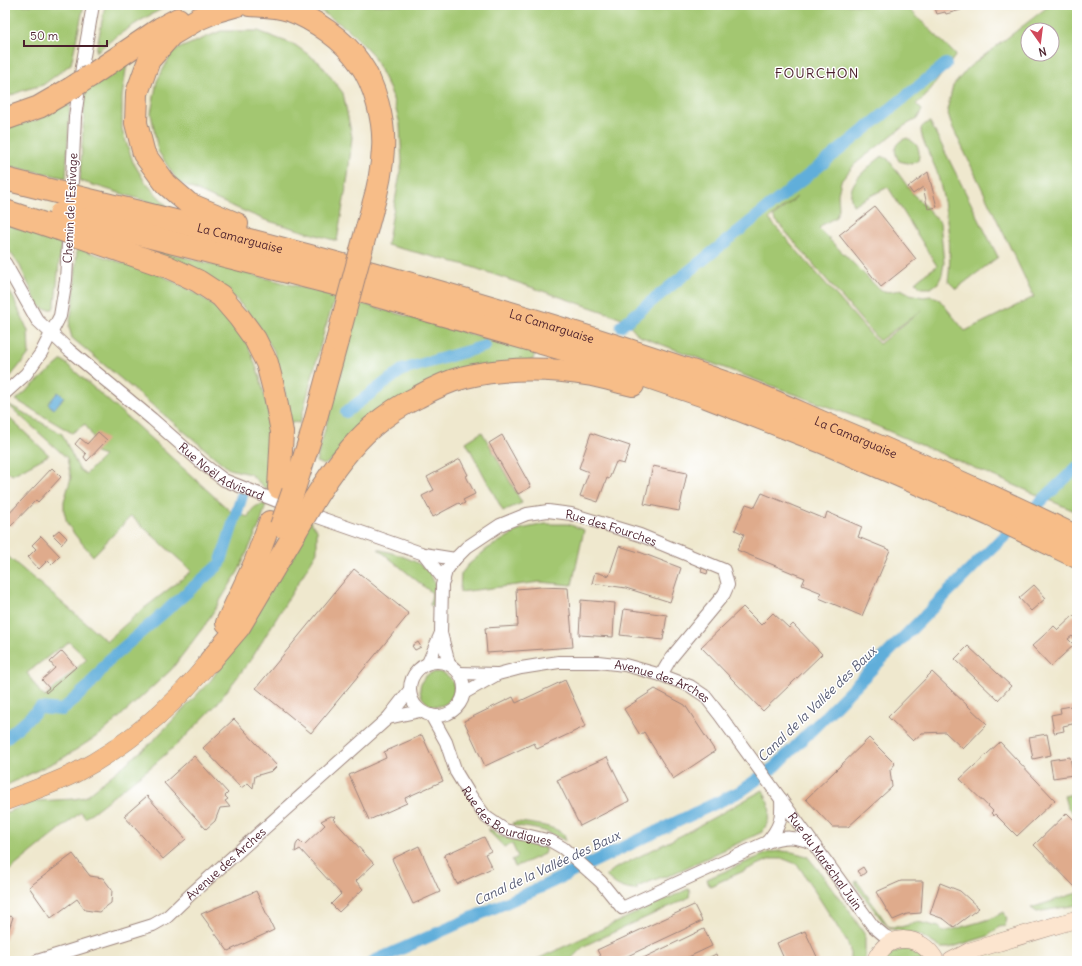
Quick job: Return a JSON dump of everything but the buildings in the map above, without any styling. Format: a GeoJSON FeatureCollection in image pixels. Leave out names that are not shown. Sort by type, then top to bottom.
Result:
{"type":"FeatureCollection","features":[{"type":"Feature","properties":{"kind":"highway"},"geometry":{"type":"LineString","coordinates":[[5,120],[39,107],[70,89],[161,28],[185,15],[216,6],[232,5]]}},
{"type":"Feature","properties":{"kind":"highway"},"geometry":{"type":"LineString","coordinates":[[238,5],[198,18],[171,35],[149,60],[137,93],[136,123],[144,154],[166,184],[189,204],[228,221],[328,253],[379,275]]}},
{"type":"Feature","properties":{"kind":"highway"},"geometry":{"type":"LineString","coordinates":[[250,5],[288,10],[306,17],[322,27],[342,43],[359,62],[371,83],[381,118],[384,148],[378,190],[312,436],[286,490]]}},
{"type":"Feature","properties":{"kind":"highway","name":"La Camarguaise"},"geometry":{"type":"LineString","coordinates":[[5,179],[70,215],[201,227],[379,275],[582,335],[740,388],[880,447],[996,508],[1049,533],[1077,558]]}},
{"type":"Feature","properties":{"kind":"highway","name":"La Camarguaise"},"geometry":{"type":"LineString","coordinates":[[5,201],[70,215],[335,284],[587,356],[704,396],[996,508]]}},
{"type":"Feature","properties":{"kind":"highway"},"geometry":{"type":"LineString","coordinates":[[5,211],[70,215],[168,267],[198,281],[221,296],[239,316],[255,339],[267,363],[282,432],[286,490],[283,526],[239,627],[210,661]]}},
{"type":"Feature","properties":{"kind":"highway"},"geometry":{"type":"LineString","coordinates":[[283,526],[314,500],[324,483],[350,450],[372,427],[397,408],[429,391],[464,377],[499,371],[547,370],[593,375],[650,389],[822,442]]}},
{"type":"Feature","properties":{"kind":"highway","name":"La Camarguaise"},"geometry":{"type":"LineString","coordinates":[[1049,533],[1077,537]]}},
{"type":"Feature","properties":{"kind":"main road"},"geometry":{"type":"LineString","coordinates":[[5,801],[75,773],[117,747],[145,726],[171,703],[197,677],[210,661]]}},
{"type":"Feature","properties":{"kind":"main road"},"geometry":{"type":"LineString","coordinates":[[877,957],[886,946],[896,941],[916,941],[925,946],[934,957],[970,951],[1077,919]]}},
{"type":"Feature","properties":{"kind":"main road"},"geometry":{"type":"LineString","coordinates":[[951,961],[970,951]]}},
{"type":"Feature","properties":{"kind":"street","name":"Chemin de l'Estivage"},"geometry":{"type":"LineString","coordinates":[[5,393],[26,374],[41,353],[60,316],[66,280],[75,117],[82,68],[94,5]]}},
{"type":"Feature","properties":{"kind":"street","name":"Rue Noël Advisard"},"geometry":{"type":"LineString","coordinates":[[5,263],[36,320],[51,335],[152,419],[203,464],[224,480],[349,528],[424,554],[455,559]]}},
{"type":"Feature","properties":{"kind":"street","name":"Rue des Fourches"},"geometry":{"type":"LineString","coordinates":[[449,664],[441,632],[442,585],[446,571],[467,547],[500,525],[527,514],[548,511],[571,514],[640,535],[724,570],[728,585],[724,594],[671,658],[661,675]]}},
{"type":"Feature","properties":{"kind":"street"},"geometry":{"type":"LineString","coordinates":[[424,554],[444,580]]}},
{"type":"Feature","properties":{"kind":"street","name":"Rue des Fourches"},"geometry":{"type":"LineString","coordinates":[[428,663],[441,632]]}},
{"type":"Feature","properties":{"kind":"street"},"geometry":{"type":"LineString","coordinates":[[435,662],[449,664],[458,673],[464,686],[464,693],[461,700],[457,707],[444,715],[426,713],[415,705],[411,698],[409,691],[410,682],[420,667],[428,663],[435,662]]}},
{"type":"Feature","properties":{"kind":"street","name":"Avenue des Arches"},"geometry":{"type":"LineString","coordinates":[[464,693],[498,674],[521,668],[559,662],[593,662],[625,666],[661,675],[690,686],[705,696],[779,797]]}},
{"type":"Feature","properties":{"kind":"street","name":"Avenue des Arches"},"geometry":{"type":"LineString","coordinates":[[458,673],[498,674]]}},
{"type":"Feature","properties":{"kind":"street","name":"Avenue des Arches"},"geometry":{"type":"LineString","coordinates":[[37,961],[153,925],[167,917],[388,718],[409,691]]}},
{"type":"Feature","properties":{"kind":"street","name":"Rue des Bourdigues"},"geometry":{"type":"LineString","coordinates":[[446,742],[447,727],[451,712]]}},
{"type":"Feature","properties":{"kind":"street","name":"Avenue des Arches"},"geometry":{"type":"LineString","coordinates":[[388,718],[426,713]]}},
{"type":"Feature","properties":{"kind":"street","name":"Rue des Bourdigues"},"geometry":{"type":"LineString","coordinates":[[426,713],[446,742],[456,772],[486,817],[505,830],[551,841],[563,848],[601,882],[622,908],[767,842]]}},
{"type":"Feature","properties":{"kind":"street"},"geometry":{"type":"LineString","coordinates":[[767,842],[776,832],[779,824],[781,813],[779,797]]}},
{"type":"Feature","properties":{"kind":"street","name":"Rue du Maréchal Juin"},"geometry":{"type":"LineString","coordinates":[[779,797],[873,926],[886,936],[896,941]]}},
{"type":"Feature","properties":{"kind":"street"},"geometry":{"type":"LineString","coordinates":[[767,842],[793,836],[812,842]]}},
{"type":"Feature","properties":{"kind":"street","name":"Rue du Maréchal Juin"},"geometry":{"type":"LineString","coordinates":[[873,926],[877,957]]}},
{"type":"Feature","properties":{"kind":"green space"},"geometry":{"type":"Polygon","coordinates":[[[5,5],[84,5],[71,64],[43,85],[24,90],[5,98],[5,5]]]}},
{"type":"Feature","properties":{"kind":"green space"},"geometry":{"type":"Polygon","coordinates":[[[105,5],[171,5],[132,26],[96,52],[105,5]]]}},
{"type":"Feature","properties":{"kind":"green space"},"geometry":{"type":"Polygon","coordinates":[[[312,5],[905,5],[956,55],[925,97],[916,104],[922,110],[917,119],[904,126],[855,164],[841,181],[838,194],[839,209],[836,217],[822,225],[819,229],[879,289],[890,292],[901,289],[910,294],[938,298],[965,331],[1034,297],[952,126],[947,110],[953,86],[968,68],[1020,28],[1020,62],[1060,62],[1060,22],[1028,22],[1050,5],[1077,5],[1077,512],[858,418],[639,336],[625,319],[466,265],[387,245],[402,163],[400,124],[391,92],[372,54],[349,30],[312,5]],[[797,197],[769,219],[879,344],[922,310],[879,341],[773,217],[797,197]]]}},
{"type":"Feature","properties":{"kind":"green space"},"geometry":{"type":"Polygon","coordinates":[[[221,31],[258,31],[295,45],[320,63],[343,93],[352,137],[348,176],[337,241],[265,220],[178,182],[158,151],[151,113],[157,81],[173,51],[221,31]]]}},
{"type":"Feature","properties":{"kind":"green space"},"geometry":{"type":"Polygon","coordinates":[[[127,63],[122,97],[122,130],[133,162],[145,182],[169,208],[80,181],[85,92],[127,63]]]}},
{"type":"Feature","properties":{"kind":"green space"},"geometry":{"type":"Polygon","coordinates":[[[70,102],[66,178],[5,165],[5,128],[37,120],[70,102]]]}},
{"type":"Feature","properties":{"kind":"green space"},"geometry":{"type":"Polygon","coordinates":[[[930,122],[998,257],[956,289],[948,281],[950,254],[948,226],[940,185],[937,172],[921,133],[922,126],[930,122]]]}},
{"type":"Feature","properties":{"kind":"green space"},"geometry":{"type":"Polygon","coordinates":[[[907,138],[914,142],[919,150],[918,161],[911,164],[899,161],[895,150],[897,144],[907,138]]]}},
{"type":"Feature","properties":{"kind":"green space"},"geometry":{"type":"Polygon","coordinates":[[[882,156],[888,159],[913,194],[940,222],[944,263],[942,275],[938,283],[931,288],[921,288],[915,282],[937,266],[888,187],[853,205],[851,190],[854,183],[864,171],[882,156]]]}},
{"type":"Feature","properties":{"kind":"green space"},"geometry":{"type":"Polygon","coordinates":[[[5,224],[61,243],[55,304],[53,309],[44,309],[37,303],[20,266],[5,245],[5,224]]]}},
{"type":"Feature","properties":{"kind":"green space"},"geometry":{"type":"Polygon","coordinates":[[[77,248],[163,276],[197,294],[226,315],[248,345],[260,377],[269,415],[271,477],[267,490],[250,474],[229,469],[72,338],[69,327],[74,298],[77,248]]]}},
{"type":"Feature","properties":{"kind":"green space"},"geometry":{"type":"Polygon","coordinates":[[[156,250],[336,296],[325,328],[300,423],[290,422],[285,393],[274,351],[256,322],[235,298],[154,255],[156,250]]]}},
{"type":"Feature","properties":{"kind":"green space"},"geometry":{"type":"Polygon","coordinates":[[[5,285],[13,297],[28,331],[29,354],[10,377],[5,379],[5,285]]]}},
{"type":"Feature","properties":{"kind":"green space"},"geometry":{"type":"Polygon","coordinates":[[[360,303],[535,352],[533,360],[466,370],[324,465],[316,462],[360,303]]]}},
{"type":"Feature","properties":{"kind":"green space"},"geometry":{"type":"Polygon","coordinates":[[[62,360],[230,511],[248,517],[254,508],[259,505],[266,504],[261,522],[238,572],[205,625],[171,670],[102,733],[63,758],[5,786],[5,554],[107,641],[138,613],[192,571],[131,516],[93,556],[67,523],[64,511],[64,501],[71,478],[67,458],[6,403],[62,434],[79,469],[86,474],[104,456],[95,453],[93,437],[85,424],[72,433],[16,400],[62,360]],[[69,642],[27,673],[45,697],[87,659],[69,642]]]}},
{"type":"Feature","properties":{"kind":"green space"},"geometry":{"type":"Polygon","coordinates":[[[5,414],[49,455],[12,475],[5,469],[5,414]]]}},
{"type":"Feature","properties":{"kind":"green space"},"geometry":{"type":"Polygon","coordinates":[[[482,432],[522,503],[503,511],[466,442],[482,432]]]}},
{"type":"Feature","properties":{"kind":"green space"},"geometry":{"type":"Polygon","coordinates":[[[309,520],[317,530],[317,552],[252,658],[216,705],[182,740],[151,767],[85,818],[81,812],[5,874],[5,813],[36,801],[85,797],[151,743],[211,680],[236,644],[309,520]]]}},
{"type":"Feature","properties":{"kind":"green space"},"geometry":{"type":"Polygon","coordinates":[[[545,524],[568,524],[584,530],[572,585],[540,582],[460,592],[461,574],[468,565],[487,549],[521,529],[545,524]]]}},
{"type":"Feature","properties":{"kind":"green space"},"geometry":{"type":"Polygon","coordinates":[[[378,549],[412,560],[429,573],[434,581],[436,593],[434,607],[430,605],[432,593],[378,549]]]}},
{"type":"Feature","properties":{"kind":"green space"},"geometry":{"type":"Polygon","coordinates":[[[434,672],[440,672],[444,673],[451,679],[454,689],[453,696],[447,703],[440,706],[434,706],[430,705],[423,699],[420,692],[420,686],[421,682],[427,675],[434,672]]]}},
{"type":"Feature","properties":{"kind":"green space"},"geometry":{"type":"Polygon","coordinates":[[[763,790],[768,801],[770,811],[768,821],[762,832],[666,877],[664,876],[637,887],[637,890],[620,886],[606,876],[614,869],[682,835],[763,790]]]}},
{"type":"Feature","properties":{"kind":"green space"},"geometry":{"type":"Polygon","coordinates":[[[1077,793],[1077,817],[1067,807],[1064,796],[1077,793]]]}},
{"type":"Feature","properties":{"kind":"green space"},"geometry":{"type":"Polygon","coordinates":[[[517,822],[555,829],[564,835],[566,841],[544,831],[513,825],[512,823],[517,822]]]}},
{"type":"Feature","properties":{"kind":"green space"},"geometry":{"type":"Polygon","coordinates":[[[487,829],[492,830],[499,836],[545,848],[544,854],[515,867],[512,860],[518,857],[512,844],[504,847],[487,829]]]}},
{"type":"Feature","properties":{"kind":"green space"},"geometry":{"type":"Polygon","coordinates":[[[781,851],[807,856],[820,872],[865,935],[865,961],[850,961],[850,950],[847,942],[796,864],[784,859],[771,859],[710,886],[708,883],[707,879],[770,852],[781,851]]]}},
{"type":"Feature","properties":{"kind":"green space"},"geometry":{"type":"Polygon","coordinates":[[[857,881],[889,927],[885,924],[858,889],[855,882],[857,881]]]}},
{"type":"Feature","properties":{"kind":"green space"},"geometry":{"type":"Polygon","coordinates":[[[688,889],[690,891],[689,897],[686,899],[590,943],[583,947],[569,961],[533,961],[688,889]]]}},
{"type":"Feature","properties":{"kind":"green space"},"geometry":{"type":"Polygon","coordinates":[[[1077,893],[1077,905],[1037,912],[1031,908],[1077,893]]]}},
{"type":"Feature","properties":{"kind":"green space"},"geometry":{"type":"Polygon","coordinates":[[[1004,912],[1007,919],[1005,926],[999,927],[988,936],[949,948],[941,948],[920,935],[889,927],[901,927],[918,922],[939,927],[944,932],[990,919],[1004,912]]]}},
{"type":"Feature","properties":{"kind":"green space"},"geometry":{"type":"Polygon","coordinates":[[[907,949],[917,953],[924,961],[885,961],[889,955],[894,952],[907,949]]]}},
{"type":"Feature","properties":{"kind":"water"},"geometry":{"type":"Polygon","coordinates":[[[58,392],[64,397],[54,409],[48,404],[58,392]]]}},
{"type":"Feature","properties":{"kind":"waterway"},"geometry":{"type":"LineString","coordinates":[[621,326],[946,64]]}},
{"type":"Feature","properties":{"kind":"waterway"},"geometry":{"type":"LineString","coordinates":[[346,412],[402,370],[485,346]]}},
{"type":"Feature","properties":{"kind":"waterway","name":"Canal de la Vallée des Baux"},"geometry":{"type":"LineString","coordinates":[[374,961],[539,888],[741,791],[776,766],[984,556],[1077,467]]}},
{"type":"Feature","properties":{"kind":"waterway"},"geometry":{"type":"LineString","coordinates":[[5,739],[40,708],[62,710],[88,687],[109,660],[220,564],[242,496]]}},
{"type":"Feature","properties":{"kind":"district","name":"FOURCHON"},"geometry":{"type":"Point","coordinates":[817,73]}}]}
